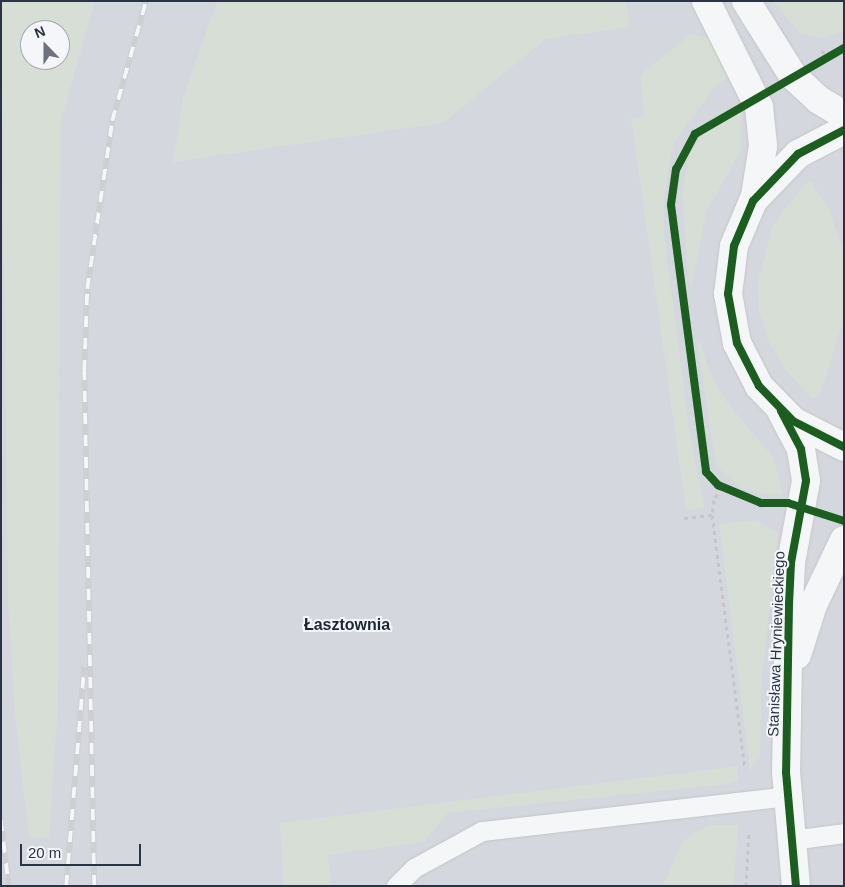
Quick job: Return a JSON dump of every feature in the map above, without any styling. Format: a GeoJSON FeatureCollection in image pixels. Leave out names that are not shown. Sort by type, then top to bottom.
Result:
{"type":"FeatureCollection","features":[{"type":"Feature","properties":{"kind":"street"},"geometry":{"type":"LineString","coordinates":[[706,1],[759,107],[763,152],[753,201],[739,230],[730,262],[730,311],[743,358],[759,386],[781,411],[807,430],[844,447]]}},
{"type":"Feature","properties":{"kind":"street"},"geometry":{"type":"LineString","coordinates":[[746,1],[794,76],[819,100],[844,115]]}},
{"type":"Feature","properties":{"kind":"street"},"geometry":{"type":"LineString","coordinates":[[753,201],[798,154],[844,130]]}},
{"type":"Feature","properties":{"kind":"street","name":"Stanisława Hryniewieckiego"},"geometry":{"type":"LineString","coordinates":[[781,411],[799,444],[806,481],[790,575],[787,696],[787,796],[796,886]]}},
{"type":"Feature","properties":{"kind":"street","name":"Stanisława Hryniewieckiego"},"geometry":{"type":"LineString","coordinates":[[787,696],[804,629],[844,540]]}},
{"type":"Feature","properties":{"kind":"lane"},"geometry":{"type":"LineString","coordinates":[[396,886],[414,868],[482,831],[787,796]]}},
{"type":"Feature","properties":{"kind":"lane"},"geometry":{"type":"LineString","coordinates":[[791,840],[844,833]]}},
{"type":"Feature","properties":{"kind":"path"},"geometry":{"type":"LineString","coordinates":[[794,76],[838,51]]}},
{"type":"Feature","properties":{"kind":"path"},"geometry":{"type":"LineString","coordinates":[[712,481],[721,487],[732,490]]}},
{"type":"Feature","properties":{"kind":"path"},"geometry":{"type":"LineString","coordinates":[[721,487],[712,515],[749,800],[746,886]]}},
{"type":"Feature","properties":{"kind":"path"},"geometry":{"type":"LineString","coordinates":[[684,518],[712,515]]}},
{"type":"Feature","properties":{"kind":"shaded area"},"geometry":{"type":"Polygon","coordinates":[[[1,1],[844,1],[844,886],[1,886],[1,1]]]}},
{"type":"Feature","properties":{"kind":"shaded area"},"geometry":{"type":"Polygon","coordinates":[[[1,1],[95,1],[61,121],[58,707],[49,837],[29,838],[16,726],[8,603],[1,1]]]}},
{"type":"Feature","properties":{"kind":"shaded area"},"geometry":{"type":"Polygon","coordinates":[[[217,1],[626,1],[630,27],[546,39],[443,123],[173,162],[183,98],[217,1]]]}},
{"type":"Feature","properties":{"kind":"shaded area"},"geometry":{"type":"Polygon","coordinates":[[[773,1],[844,1],[844,30],[823,38],[799,33],[773,1]]]}},
{"type":"Feature","properties":{"kind":"shaded area"},"geometry":{"type":"Polygon","coordinates":[[[691,34],[711,39],[730,76],[714,87],[673,145],[664,196],[664,232],[690,436],[705,508],[686,510],[631,118],[644,116],[640,75],[691,34]]]}},
{"type":"Feature","properties":{"kind":"shaded area"},"geometry":{"type":"Polygon","coordinates":[[[741,112],[741,150],[706,213],[692,284],[689,285],[682,194],[690,153],[706,130],[741,112]]]}},
{"type":"Feature","properties":{"kind":"shaded area"},"geometry":{"type":"Polygon","coordinates":[[[811,181],[829,209],[844,254],[844,317],[820,395],[813,399],[784,369],[768,340],[759,311],[758,281],[773,225],[802,187],[811,181]]]}},
{"type":"Feature","properties":{"kind":"shaded area"},"geometry":{"type":"Polygon","coordinates":[[[700,342],[711,375],[727,402],[773,457],[783,494],[755,493],[740,487],[716,466],[697,343],[700,342]]]}},
{"type":"Feature","properties":{"kind":"shaded area"},"geometry":{"type":"Polygon","coordinates":[[[757,520],[778,533],[762,675],[760,757],[750,769],[719,524],[757,520]]]}},
{"type":"Feature","properties":{"kind":"shaded area"},"geometry":{"type":"Polygon","coordinates":[[[737,766],[738,780],[728,784],[448,813],[424,842],[328,855],[331,886],[283,886],[280,823],[737,766]]]}},
{"type":"Feature","properties":{"kind":"shaded area"},"geometry":{"type":"Polygon","coordinates":[[[710,825],[738,825],[734,886],[663,886],[682,843],[692,834],[710,825]]]}},
{"type":"Feature","properties":{"kind":"railway"},"geometry":{"type":"LineString","coordinates":[[94,886],[84,371],[87,289],[112,121],[146,1]]}},
{"type":"Feature","properties":{"kind":"railway"},"geometry":{"type":"LineString","coordinates":[[66,886],[84,667]]}},
{"type":"Feature","properties":{"kind":"railway"},"geometry":{"type":"LineString","coordinates":[[1,820],[9,886]]}},
{"type":"Feature","properties":{"kind":"cycle path"},"geometry":{"type":"LineString","coordinates":[[844,48],[695,134],[676,169],[671,205],[706,472],[718,485],[761,503],[788,503],[844,521]]}},
{"type":"Feature","properties":{"kind":"cycle path"},"geometry":{"type":"LineString","coordinates":[[844,130],[798,154],[753,201],[734,246],[728,294],[737,343],[759,386],[793,421],[844,447]]}},
{"type":"Feature","properties":{"kind":"cycle path"},"geometry":{"type":"LineString","coordinates":[[781,411],[801,449],[806,481],[791,563],[789,604],[786,772],[796,886]]}},
{"type":"Feature","properties":{"kind":"district","name":"Łasztownia"},"geometry":{"type":"Point","coordinates":[347,625]}}]}
